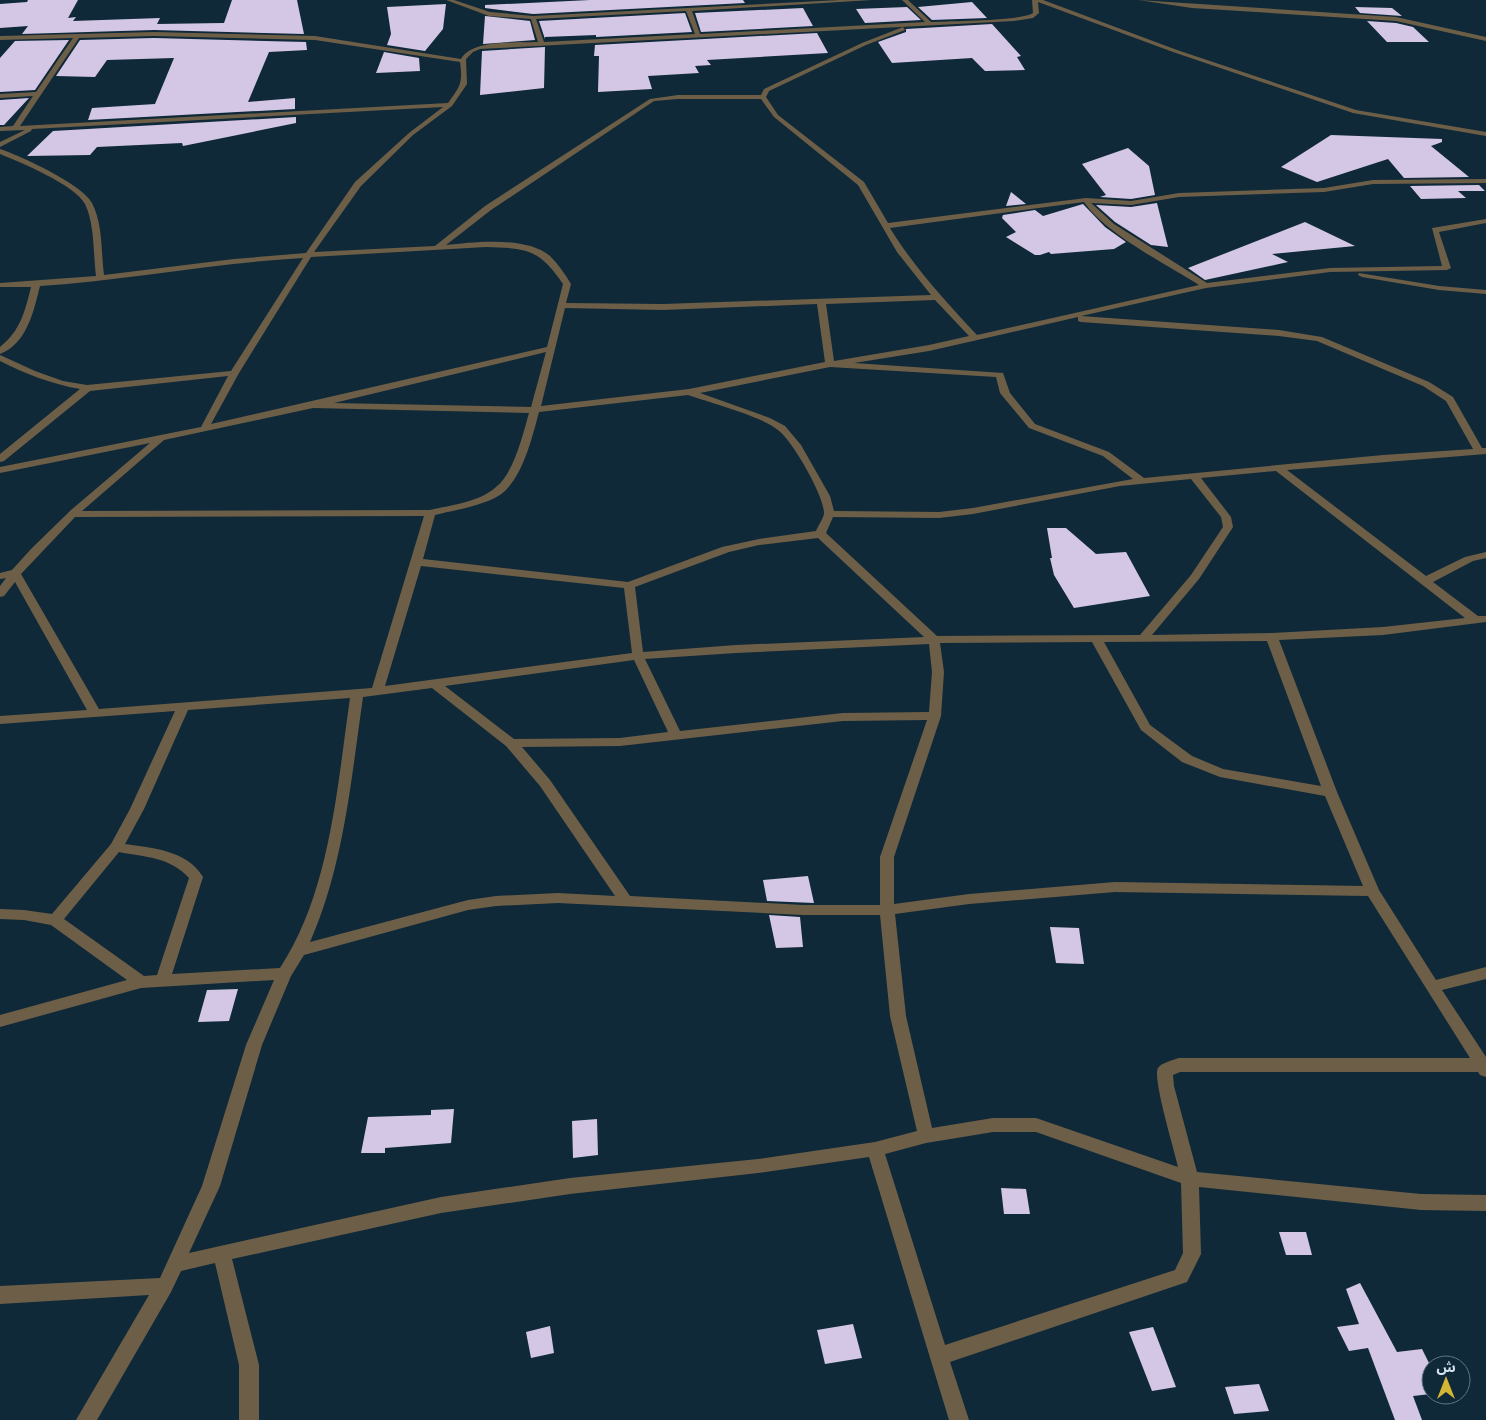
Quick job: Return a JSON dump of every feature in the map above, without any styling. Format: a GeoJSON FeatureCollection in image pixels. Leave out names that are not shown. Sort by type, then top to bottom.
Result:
{"type":"FeatureCollection","features":[{"type":"Feature","properties":{"kind":"street"},"geometry":{"type":"LineString","coordinates":[[449,0],[489,14],[533,18],[868,0]]}},
{"type":"Feature","properties":{"kind":"street"},"geometry":{"type":"LineString","coordinates":[[905,0],[930,24]]}},
{"type":"Feature","properties":{"kind":"street"},"geometry":{"type":"LineString","coordinates":[[204,430],[234,373],[309,254],[358,184],[411,134],[450,105],[464,83],[463,61],[468,51],[479,47],[1014,20],[1031,17],[1036,13],[1036,0],[1175,51],[1355,112],[1445,125],[1486,134]]}},
{"type":"Feature","properties":{"kind":"street"},"geometry":{"type":"LineString","coordinates":[[1141,0],[1192,6],[1396,19],[1486,39]]}},
{"type":"Feature","properties":{"kind":"street"},"geometry":{"type":"LineString","coordinates":[[688,10],[698,35]]}},
{"type":"Feature","properties":{"kind":"street"},"geometry":{"type":"LineString","coordinates":[[533,18],[541,43]]}},
{"type":"Feature","properties":{"kind":"street"},"geometry":{"type":"LineString","coordinates":[[763,97],[766,90],[794,76],[864,44],[914,24]]}},
{"type":"Feature","properties":{"kind":"street"},"geometry":{"type":"LineString","coordinates":[[0,38],[154,34],[315,38],[463,61]]}},
{"type":"Feature","properties":{"kind":"street"},"geometry":{"type":"LineString","coordinates":[[15,128],[77,36]]}},
{"type":"Feature","properties":{"kind":"street"},"geometry":{"type":"LineString","coordinates":[[0,96],[38,94]]}},
{"type":"Feature","properties":{"kind":"street"},"geometry":{"type":"LineString","coordinates":[[763,97],[776,116],[861,184],[901,252],[937,297],[975,338]]}},
{"type":"Feature","properties":{"kind":"street"},"geometry":{"type":"LineString","coordinates":[[437,248],[488,208],[652,100],[661,98],[763,97]]}},
{"type":"Feature","properties":{"kind":"street"},"geometry":{"type":"LineString","coordinates":[[0,129],[450,105]]}},
{"type":"Feature","properties":{"kind":"street"},"geometry":{"type":"LineString","coordinates":[[0,145],[34,127]]}},
{"type":"Feature","properties":{"kind":"street"},"geometry":{"type":"LineString","coordinates":[[0,150],[56,178],[88,201],[100,279]]}},
{"type":"Feature","properties":{"kind":"street"},"geometry":{"type":"LineString","coordinates":[[885,226],[1086,200],[1131,203],[1179,195],[1315,190],[1373,182],[1486,180]]}},
{"type":"Feature","properties":{"kind":"street"},"geometry":{"type":"LineString","coordinates":[[1086,200],[1093,210],[1111,226],[1206,286]]}},
{"type":"Feature","properties":{"kind":"street"},"geometry":{"type":"LineString","coordinates":[[314,405],[534,410],[688,392],[830,364],[929,348],[1206,286],[1330,270],[1447,268],[1434,230],[1486,221]]}},
{"type":"Feature","properties":{"kind":"street"},"geometry":{"type":"LineString","coordinates":[[0,285],[36,285],[100,279],[233,261],[309,254],[496,246],[530,249],[548,256],[567,284],[526,442],[510,480],[501,490],[473,501],[430,513],[74,514]]}},
{"type":"Feature","properties":{"kind":"street"},"geometry":{"type":"LineString","coordinates":[[1330,270],[1439,288],[1486,292]]}},
{"type":"Feature","properties":{"kind":"street"},"geometry":{"type":"LineString","coordinates":[[0,351],[12,342],[24,328],[36,285]]}},
{"type":"Feature","properties":{"kind":"street"},"geometry":{"type":"LineString","coordinates":[[561,305],[663,307],[937,297]]}},
{"type":"Feature","properties":{"kind":"street"},"geometry":{"type":"LineString","coordinates":[[821,301],[830,364]]}},
{"type":"Feature","properties":{"kind":"street"},"geometry":{"type":"LineString","coordinates":[[830,514],[939,515],[973,511],[1015,502],[1142,481],[1482,451],[1450,399],[1426,384],[1319,339],[1279,333],[1067,318]]}},
{"type":"Feature","properties":{"kind":"street"},"geometry":{"type":"LineString","coordinates":[[0,470],[204,430],[550,349]]}},
{"type":"Feature","properties":{"kind":"street"},"geometry":{"type":"LineString","coordinates":[[0,358],[54,381],[87,388],[234,373]]}},
{"type":"Feature","properties":{"kind":"street"},"geometry":{"type":"LineString","coordinates":[[830,364],[1000,375],[1006,393],[1032,426],[1106,454],[1142,481]]}},
{"type":"Feature","properties":{"kind":"street"},"geometry":{"type":"LineString","coordinates":[[0,459],[87,388]]}},
{"type":"Feature","properties":{"kind":"street"},"geometry":{"type":"LineString","coordinates":[[688,392],[767,420],[782,428],[796,445],[825,496],[830,514],[820,534]]}},
{"type":"Feature","properties":{"kind":"street"},"geometry":{"type":"LineString","coordinates":[[0,594],[15,573],[46,539],[160,439]]}},
{"type":"Feature","properties":{"kind":"street"},"geometry":{"type":"LineString","coordinates":[[1278,468],[1425,581],[1480,619]]}},
{"type":"Feature","properties":{"kind":"street"},"geometry":{"type":"LineString","coordinates":[[1144,637],[1195,576],[1228,527],[1226,518],[1194,476]]}},
{"type":"Feature","properties":{"kind":"street"},"geometry":{"type":"LineString","coordinates":[[377,691],[417,562],[430,513]]}},
{"type":"Feature","properties":{"kind":"street"},"geometry":{"type":"LineString","coordinates":[[417,562],[629,585],[726,549],[759,542],[820,534]]}},
{"type":"Feature","properties":{"kind":"street"},"geometry":{"type":"LineString","coordinates":[[820,534],[934,640],[938,672],[935,716],[897,821],[887,857],[886,910],[898,1016],[926,1136]]}},
{"type":"Feature","properties":{"kind":"street"},"geometry":{"type":"LineString","coordinates":[[1425,581],[1469,559],[1486,555]]}},
{"type":"Feature","properties":{"kind":"street"},"geometry":{"type":"LineString","coordinates":[[0,576],[15,573]]}},
{"type":"Feature","properties":{"kind":"street"},"geometry":{"type":"LineString","coordinates":[[15,573],[95,713]]}},
{"type":"Feature","properties":{"kind":"street"},"geometry":{"type":"LineString","coordinates":[[629,585],[638,656],[676,735]]}},
{"type":"Feature","properties":{"kind":"street"},"geometry":{"type":"LineString","coordinates":[[0,720],[357,694],[638,656],[736,649],[934,640],[1272,637],[1383,631],[1480,619]]}},
{"type":"Feature","properties":{"kind":"street"},"geometry":{"type":"LineString","coordinates":[[1272,637],[1330,792],[1372,891],[1484,1068]]}},
{"type":"Feature","properties":{"kind":"street"},"geometry":{"type":"LineString","coordinates":[[1096,638],[1145,727],[1187,759],[1220,773],[1330,792]]}},
{"type":"Feature","properties":{"kind":"street"},"geometry":{"type":"LineString","coordinates":[[434,684],[511,743],[545,784],[626,901]]}},
{"type":"Feature","properties":{"kind":"street"},"geometry":{"type":"LineString","coordinates":[[86,1420],[165,1286],[211,1186],[254,1045],[284,974],[300,951],[317,910],[338,826],[357,694]]}},
{"type":"Feature","properties":{"kind":"street"},"geometry":{"type":"LineString","coordinates":[[55,920],[116,847],[137,809],[184,706]]}},
{"type":"Feature","properties":{"kind":"street"},"geometry":{"type":"LineString","coordinates":[[511,743],[620,742],[843,717],[935,716]]}},
{"type":"Feature","properties":{"kind":"street"},"geometry":{"type":"LineString","coordinates":[[116,847],[174,857],[188,866],[196,877],[163,980]]}},
{"type":"Feature","properties":{"kind":"street"},"geometry":{"type":"LineString","coordinates":[[300,951],[478,904],[558,898],[803,910],[886,910],[968,900],[1115,887],[1372,891]]}},
{"type":"Feature","properties":{"kind":"street"},"geometry":{"type":"LineString","coordinates":[[0,914],[24,915],[55,920],[141,982]]}},
{"type":"Feature","properties":{"kind":"street"},"geometry":{"type":"LineString","coordinates":[[1432,987],[1486,973]]}},
{"type":"Feature","properties":{"kind":"street"},"geometry":{"type":"LineString","coordinates":[[0,1021],[141,982],[284,974]]}},
{"type":"Feature","properties":{"kind":"street"},"geometry":{"type":"LineString","coordinates":[[940,1356],[1181,1276],[1192,1254],[1190,1179],[1166,1086],[1165,1071],[1179,1065],[1484,1068]]}},
{"type":"Feature","properties":{"kind":"street"},"geometry":{"type":"LineString","coordinates":[[174,1264],[441,1205],[570,1186],[758,1166],[875,1149],[926,1136],[993,1125],[1036,1125],[1190,1179],[1302,1192],[1421,1202],[1486,1203]]}},
{"type":"Feature","properties":{"kind":"street"},"geometry":{"type":"LineString","coordinates":[[875,1149],[959,1420]]}},
{"type":"Feature","properties":{"kind":"street"},"geometry":{"type":"LineString","coordinates":[[222,1254],[249,1365],[249,1420]]}},
{"type":"Feature","properties":{"kind":"street"},"geometry":{"type":"LineString","coordinates":[[0,1295],[165,1286]]}},
{"type":"Feature","properties":{"kind":"building"},"geometry":{"type":"Polygon","coordinates":[[[28,0],[78,0],[68,18],[76,17],[73,21],[160,18],[157,24],[224,23],[232,0],[297,0],[304,34],[154,30],[22,34],[28,26],[0,28],[0,4],[27,2],[28,0]]]}},
{"type":"Feature","properties":{"kind":"building"},"geometry":{"type":"Polygon","coordinates":[[[590,0],[743,0],[745,3],[533,14],[485,8],[485,5],[590,0]]]}},
{"type":"Feature","properties":{"kind":"building"},"geometry":{"type":"Polygon","coordinates":[[[972,2],[987,18],[932,20],[918,7],[972,2]]]}},
{"type":"Feature","properties":{"kind":"building"},"geometry":{"type":"Polygon","coordinates":[[[446,4],[443,29],[425,51],[387,45],[391,34],[387,7],[446,4]]]}},
{"type":"Feature","properties":{"kind":"building"},"geometry":{"type":"Polygon","coordinates":[[[907,7],[921,20],[865,23],[856,9],[907,7]]]}},
{"type":"Feature","properties":{"kind":"building"},"geometry":{"type":"Polygon","coordinates":[[[1355,7],[1392,8],[1402,16],[1360,13],[1355,7]]]}},
{"type":"Feature","properties":{"kind":"building"},"geometry":{"type":"Polygon","coordinates":[[[803,8],[813,26],[701,32],[695,13],[803,8]]]}},
{"type":"Feature","properties":{"kind":"building"},"geometry":{"type":"Polygon","coordinates":[[[685,13],[692,32],[596,37],[596,35],[545,37],[545,39],[539,21],[685,13]]]}},
{"type":"Feature","properties":{"kind":"building"},"geometry":{"type":"Polygon","coordinates":[[[485,16],[530,21],[535,40],[483,44],[485,16]]]}},
{"type":"Feature","properties":{"kind":"building"},"geometry":{"type":"Polygon","coordinates":[[[1367,21],[1396,23],[1413,27],[1429,42],[1387,42],[1367,21]]]}},
{"type":"Feature","properties":{"kind":"building"},"geometry":{"type":"Polygon","coordinates":[[[992,24],[1021,56],[1017,57],[1025,70],[985,71],[972,58],[892,63],[878,42],[906,32],[906,29],[992,24]]]}},
{"type":"Feature","properties":{"kind":"building"},"geometry":{"type":"Polygon","coordinates":[[[817,33],[828,53],[707,60],[711,65],[695,66],[699,73],[648,76],[652,89],[598,92],[599,56],[594,56],[595,45],[817,33]]]}},
{"type":"Feature","properties":{"kind":"building"},"geometry":{"type":"Polygon","coordinates":[[[154,38],[306,42],[307,50],[269,52],[248,102],[295,98],[295,109],[88,120],[92,108],[155,104],[174,58],[107,60],[95,77],[56,76],[80,40],[154,38]]]}},
{"type":"Feature","properties":{"kind":"building"},"geometry":{"type":"Polygon","coordinates":[[[69,40],[35,90],[0,92],[0,58],[15,41],[69,40]]]}},
{"type":"Feature","properties":{"kind":"building"},"geometry":{"type":"Polygon","coordinates":[[[545,47],[544,88],[480,95],[482,51],[545,47]]]}},
{"type":"Feature","properties":{"kind":"building"},"geometry":{"type":"Polygon","coordinates":[[[384,52],[419,58],[420,71],[376,73],[384,52]]]}},
{"type":"Feature","properties":{"kind":"building"},"geometry":{"type":"Polygon","coordinates":[[[29,98],[4,125],[0,125],[0,100],[29,98]]]}},
{"type":"Feature","properties":{"kind":"building"},"geometry":{"type":"Polygon","coordinates":[[[296,117],[296,123],[183,146],[182,143],[97,147],[90,155],[27,156],[53,131],[296,117]]]}},
{"type":"Feature","properties":{"kind":"building"},"geometry":{"type":"Polygon","coordinates":[[[1331,135],[1442,139],[1442,142],[1431,146],[1469,177],[1404,178],[1388,159],[1317,182],[1281,167],[1331,135]]]}},
{"type":"Feature","properties":{"kind":"building"},"geometry":{"type":"Polygon","coordinates":[[[1128,148],[1149,166],[1155,195],[1131,199],[1100,197],[1106,195],[1082,164],[1128,148]]]}},
{"type":"Feature","properties":{"kind":"building"},"geometry":{"type":"Polygon","coordinates":[[[1479,185],[1485,191],[1458,191],[1466,198],[1421,199],[1410,186],[1479,185]]]}},
{"type":"Feature","properties":{"kind":"building"},"geometry":{"type":"Polygon","coordinates":[[[1011,192],[1026,204],[1006,206],[1011,192]]]}},
{"type":"Feature","properties":{"kind":"building"},"geometry":{"type":"Polygon","coordinates":[[[1157,203],[1168,247],[1151,245],[1115,222],[1096,205],[1131,207],[1157,203]]]}},
{"type":"Feature","properties":{"kind":"building"},"geometry":{"type":"Polygon","coordinates":[[[1083,204],[1105,227],[1126,242],[1114,249],[1051,254],[1049,252],[1035,255],[1006,237],[1016,232],[1002,218],[1003,215],[1035,210],[1043,216],[1083,204]]]}},
{"type":"Feature","properties":{"kind":"building"},"geometry":{"type":"Polygon","coordinates":[[[1305,222],[1355,246],[1272,254],[1288,262],[1205,280],[1188,268],[1305,222]]]}},
{"type":"Feature","properties":{"kind":"building"},"geometry":{"type":"Polygon","coordinates":[[[1047,528],[1066,528],[1096,554],[1126,552],[1150,596],[1074,608],[1054,575],[1047,528]]]}},
{"type":"Feature","properties":{"kind":"building"},"geometry":{"type":"Polygon","coordinates":[[[808,876],[814,903],[767,901],[763,880],[808,876]]]}},
{"type":"Feature","properties":{"kind":"building"},"geometry":{"type":"Polygon","coordinates":[[[769,915],[800,917],[803,947],[776,948],[769,915]]]}},
{"type":"Feature","properties":{"kind":"building"},"geometry":{"type":"Polygon","coordinates":[[[1050,927],[1079,928],[1084,964],[1056,963],[1050,927]]]}},
{"type":"Feature","properties":{"kind":"building"},"geometry":{"type":"Polygon","coordinates":[[[238,989],[229,1021],[198,1022],[207,990],[238,989]]]}},
{"type":"Feature","properties":{"kind":"building"},"geometry":{"type":"Polygon","coordinates":[[[454,1109],[451,1143],[385,1148],[385,1153],[361,1153],[368,1117],[431,1115],[431,1110],[454,1109]]]}},
{"type":"Feature","properties":{"kind":"building"},"geometry":{"type":"Polygon","coordinates":[[[597,1119],[598,1155],[573,1158],[572,1121],[597,1119]]]}},
{"type":"Feature","properties":{"kind":"building"},"geometry":{"type":"Polygon","coordinates":[[[1001,1188],[1026,1189],[1030,1214],[1004,1214],[1001,1188]]]}},
{"type":"Feature","properties":{"kind":"building"},"geometry":{"type":"Polygon","coordinates":[[[1279,1232],[1306,1232],[1312,1255],[1286,1255],[1279,1232]]]}},
{"type":"Feature","properties":{"kind":"building"},"geometry":{"type":"Polygon","coordinates":[[[1360,1283],[1397,1352],[1422,1349],[1425,1355],[1421,1355],[1421,1395],[1413,1396],[1422,1420],[1395,1420],[1368,1348],[1349,1351],[1337,1327],[1359,1324],[1346,1289],[1360,1283]]]}},
{"type":"Feature","properties":{"kind":"building"},"geometry":{"type":"Polygon","coordinates":[[[853,1324],[862,1358],[825,1364],[817,1330],[853,1324]]]}},
{"type":"Feature","properties":{"kind":"building"},"geometry":{"type":"Polygon","coordinates":[[[550,1326],[554,1353],[531,1358],[526,1332],[550,1326]]]}},
{"type":"Feature","properties":{"kind":"building"},"geometry":{"type":"Polygon","coordinates":[[[1153,1327],[1176,1387],[1152,1391],[1129,1332],[1153,1327]]]}},
{"type":"Feature","properties":{"kind":"building"},"geometry":{"type":"Polygon","coordinates":[[[1259,1384],[1269,1411],[1234,1414],[1225,1387],[1259,1384]]]}}]}
